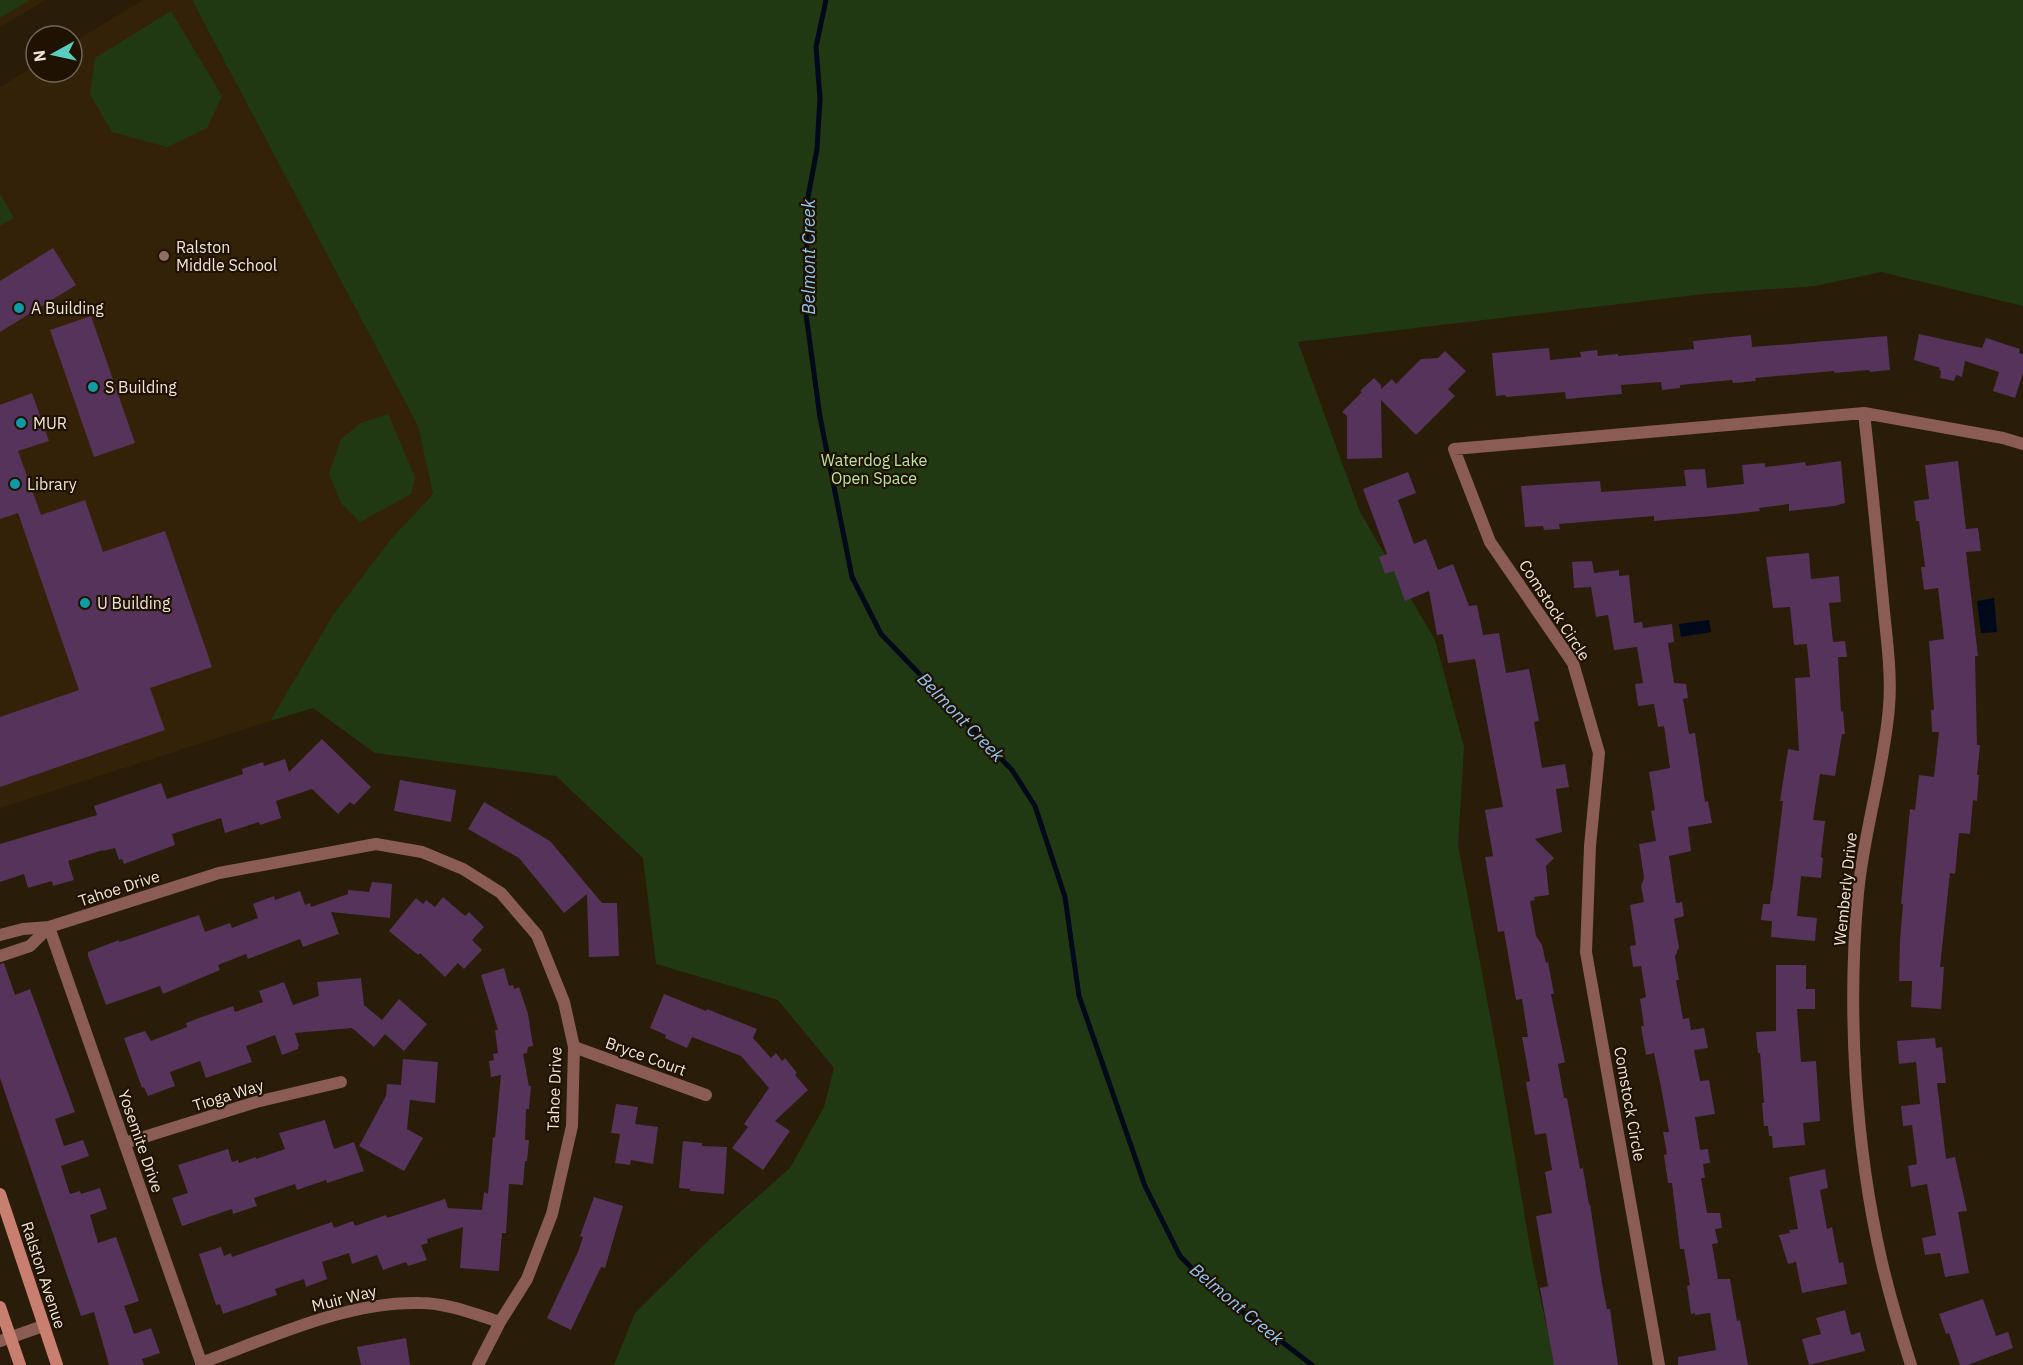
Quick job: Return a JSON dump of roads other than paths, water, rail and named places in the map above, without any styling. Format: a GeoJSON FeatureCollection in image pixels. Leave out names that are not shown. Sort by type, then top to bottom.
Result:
{"type":"FeatureCollection","features":[{"type":"Feature","properties":{"kind":"main road","name":"Ralston Avenue"},"geometry":{"type":"LineString","coordinates":[[0,1194],[57,1365]]}},
{"type":"Feature","properties":{"kind":"main road"},"geometry":{"type":"LineString","coordinates":[[0,1307],[5,1339],[20,1365]]}},
{"type":"Feature","properties":{"kind":"street","name":"Comstock Circle"},"geometry":{"type":"LineString","coordinates":[[1659,1365],[1586,952],[1590,846],[1599,753],[1573,663],[1490,542],[1454,449],[1864,413],[2003,438],[2023,444]]}},
{"type":"Feature","properties":{"kind":"street","name":"Wemberly Drive"},"geometry":{"type":"LineString","coordinates":[[1864,413],[1886,635],[1889,706],[1858,892],[1854,964],[1855,1036],[1860,1119],[1869,1191],[1882,1262],[1911,1365]]}},
{"type":"Feature","properties":{"kind":"street","name":"Tahoe Drive"},"geometry":{"type":"LineString","coordinates":[[0,935],[23,928],[49,927],[219,873],[376,844],[422,852],[464,868],[501,893],[537,935],[564,1002],[574,1047],[572,1126],[552,1214],[527,1279],[500,1322],[478,1365]]}},
{"type":"Feature","properties":{"kind":"street","name":"Tahoe Drive"},"geometry":{"type":"LineString","coordinates":[[0,956],[30,946],[49,927]]}},
{"type":"Feature","properties":{"kind":"street","name":"Yosemite Drive"},"geometry":{"type":"LineString","coordinates":[[49,927],[201,1364]]}},
{"type":"Feature","properties":{"kind":"street","name":"Bryce Court"},"geometry":{"type":"LineString","coordinates":[[574,1047],[706,1095]]}},
{"type":"Feature","properties":{"kind":"street","name":"Tioga Way"},"geometry":{"type":"LineString","coordinates":[[125,1143],[256,1102],[341,1082]]}},
{"type":"Feature","properties":{"kind":"street","name":"Muir Way"},"geometry":{"type":"LineString","coordinates":[[201,1364],[330,1316],[385,1305],[422,1302],[456,1308],[500,1322]]}},
{"type":"Feature","properties":{"kind":"street"},"geometry":{"type":"LineString","coordinates":[[5,1339],[43,1326]]}},
{"type":"Feature","properties":{"kind":"water"},"geometry":{"type":"Polygon","coordinates":[[[1994,598],[1997,632],[1981,633],[1977,601],[1994,598]]]}},
{"type":"Feature","properties":{"kind":"water"},"geometry":{"type":"Polygon","coordinates":[[[1709,620],[1711,632],[1681,637],[1679,624],[1709,620]]]}},
{"type":"Feature","properties":{"kind":"waterway","name":"Belmont Creek"},"geometry":{"type":"LineString","coordinates":[[826,0],[816,47],[820,98],[817,149],[808,197],[805,307],[820,417],[852,577],[881,634],[1012,770],[1035,806],[1065,897],[1079,996],[1145,1186],[1180,1256],[1208,1285],[1312,1365]]}},
{"type":"Feature","properties":{"kind":"place","name":"Ralston Middle School"},"geometry":{"type":"Point","coordinates":[164,256]}},
{"type":"Feature","properties":{"kind":"place","name":"A Building"},"geometry":{"type":"Point","coordinates":[19,308]}},
{"type":"Feature","properties":{"kind":"place","name":"S Building"},"geometry":{"type":"Point","coordinates":[93,387]}},
{"type":"Feature","properties":{"kind":"place","name":"MUR"},"geometry":{"type":"Point","coordinates":[21,423]}},
{"type":"Feature","properties":{"kind":"place","name":"Library"},"geometry":{"type":"Point","coordinates":[15,484]}},
{"type":"Feature","properties":{"kind":"place","name":"U Building"},"geometry":{"type":"Point","coordinates":[85,603]}},
{"type":"Feature","properties":{"kind":"park label","name":"Waterdog Lake Open Space"},"geometry":{"type":"Point","coordinates":[874,469]}}]}
